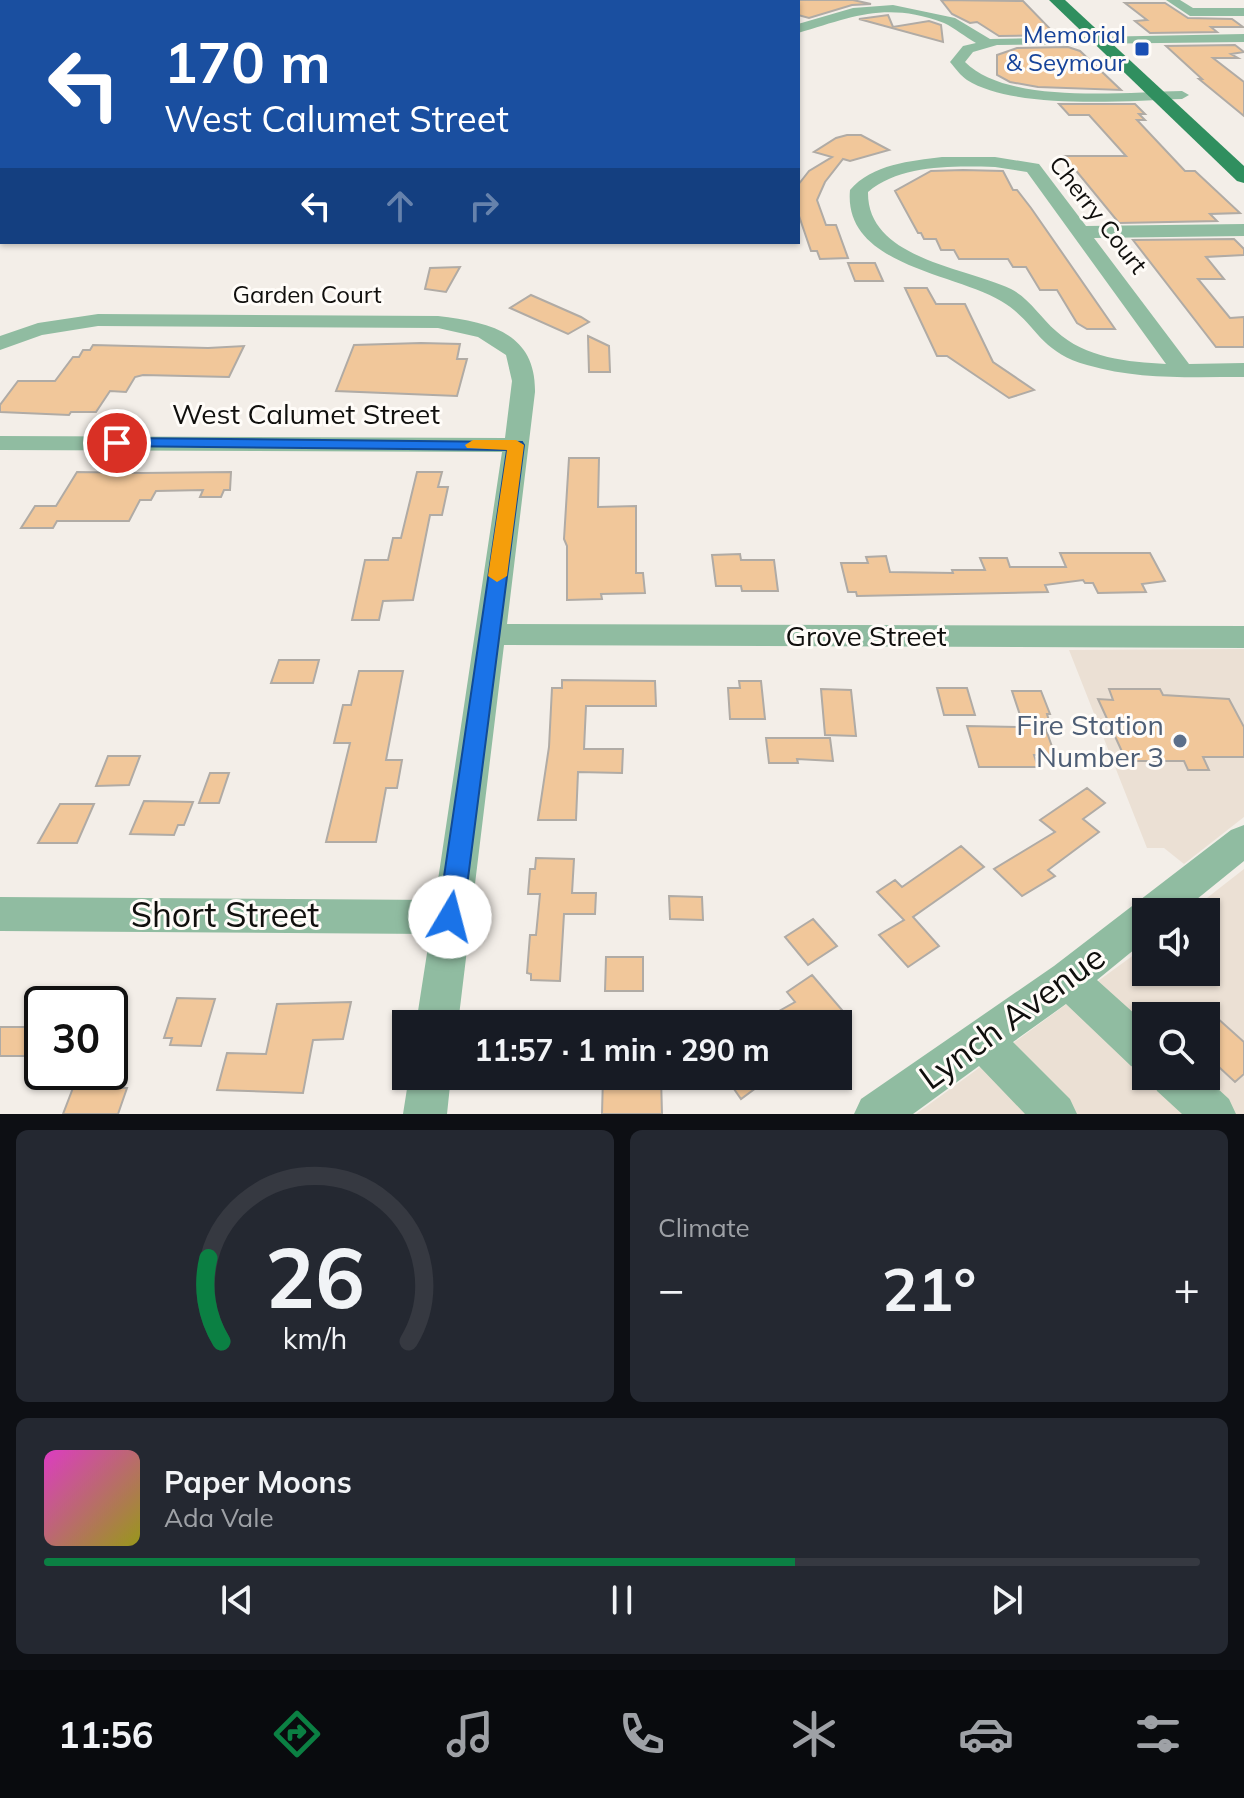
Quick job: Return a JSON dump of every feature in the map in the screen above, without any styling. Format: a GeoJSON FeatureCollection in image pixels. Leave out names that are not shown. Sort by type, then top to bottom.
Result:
{"type":"FeatureCollection","features":[{"type":"Feature","properties":{"kind":"main road"},"geometry":{"type":"LineString","coordinates":[[1056,0],[1244,177]]}},
{"type":"Feature","properties":{"kind":"main road"},"geometry":{"type":"LineString","coordinates":[[1076,0],[1213,122]]}},
{"type":"Feature","properties":{"kind":"street"},"geometry":{"type":"LineString","coordinates":[[910,0],[920,13]]}},
{"type":"Feature","properties":{"kind":"street"},"geometry":{"type":"LineString","coordinates":[[1172,0],[1194,12],[1244,12]]}},
{"type":"Feature","properties":{"kind":"street"},"geometry":{"type":"LineString","coordinates":[[800,28],[822,17],[852,11],[920,13],[957,24],[975,39],[987,42],[1244,38]]}},
{"type":"Feature","properties":{"kind":"street"},"geometry":{"type":"LineString","coordinates":[[987,42],[968,49],[957,62],[969,76],[992,85],[1045,95],[1182,95]]}},
{"type":"Feature","properties":{"kind":"street","name":"Cherry Court"},"geometry":{"type":"LineString","coordinates":[[1182,370],[1036,171],[1020,164],[903,167],[871,177],[857,194],[870,228],[880,241],[914,260],[1006,295],[1028,310],[1045,332],[1064,348],[1114,365],[1182,370],[1244,370]]}},
{"type":"Feature","properties":{"kind":"street"},"geometry":{"type":"LineString","coordinates":[[1082,232],[1244,230]]}},
{"type":"Feature","properties":{"kind":"street","name":"Garden Court"},"geometry":{"type":"LineString","coordinates":[[0,343],[38,329],[98,320],[454,324],[492,335],[507,344],[520,359],[523,379],[516,445]]}},
{"type":"Feature","properties":{"kind":"street","name":"West Calumet Street"},"geometry":{"type":"LineString","coordinates":[[0,443],[516,445]]}},
{"type":"Feature","properties":{"kind":"street"},"geometry":{"type":"LineString","coordinates":[[439,1010],[516,445]]}},
{"type":"Feature","properties":{"kind":"street","name":"Grove Street"},"geometry":{"type":"LineString","coordinates":[[489,634],[1244,637]]}},
{"type":"Feature","properties":{"kind":"street"},"geometry":{"type":"LineString","coordinates":[[1171,898],[1244,840]]}},
{"type":"Feature","properties":{"kind":"street","name":"Short Street"},"geometry":{"type":"LineString","coordinates":[[0,914],[450,917]]}},
{"type":"Feature","properties":{"kind":"street","name":"Lynch Avenue"},"geometry":{"type":"LineString","coordinates":[[876,1114],[1068,979],[1132,928]]}},
{"type":"Feature","properties":{"kind":"street"},"geometry":{"type":"LineString","coordinates":[[1068,979],[1132,1039]]}},
{"type":"Feature","properties":{"kind":"street"},"geometry":{"type":"LineString","coordinates":[[982,1040],[1055,1114]]}},
{"type":"Feature","properties":{"kind":"street"},"geometry":{"type":"LineString","coordinates":[[425,1114],[428,1090]]}},
{"type":"Feature","properties":{"kind":"street"},"geometry":{"type":"LineString","coordinates":[[1187,1090],[1214,1114]]}},
{"type":"Feature","properties":{"kind":"shaded area"},"geometry":{"type":"Polygon","coordinates":[[[1244,649],[1244,817],[1184,864],[1164,848],[1147,848],[1069,650],[1244,649]]]}},
{"type":"Feature","properties":{"kind":"shaded area"},"geometry":{"type":"Polygon","coordinates":[[[1244,869],[1244,1114],[916,1114],[1132,956],[1132,986],[1220,986],[1220,898],[1207,898],[1244,869]]]}},
{"type":"Feature","properties":{"kind":"building"},"geometry":{"type":"Polygon","coordinates":[[[800,0],[853,0],[871,4],[852,5],[809,18],[800,16],[800,0]]]}},
{"type":"Feature","properties":{"kind":"building"},"geometry":{"type":"Polygon","coordinates":[[[941,0],[1023,1],[1056,35],[999,36],[977,22],[970,23],[952,14],[941,0]]]}},
{"type":"Feature","properties":{"kind":"building"},"geometry":{"type":"Polygon","coordinates":[[[1125,3],[1165,3],[1188,18],[1232,19],[1243,27],[1211,27],[1217,32],[1150,33],[1135,21],[1147,20],[1125,3]]]}},
{"type":"Feature","properties":{"kind":"building"},"geometry":{"type":"Polygon","coordinates":[[[888,15],[893,27],[929,21],[941,25],[943,42],[859,19],[888,15]]]}},
{"type":"Feature","properties":{"kind":"building"},"geometry":{"type":"Polygon","coordinates":[[[1235,45],[1244,52],[1231,54],[1238,58],[1213,58],[1244,82],[1244,116],[1199,79],[1202,79],[1166,46],[1235,45]]]}},
{"type":"Feature","properties":{"kind":"building"},"geometry":{"type":"Polygon","coordinates":[[[1068,47],[1080,51],[1121,90],[1038,87],[1010,82],[997,75],[997,55],[1017,48],[1068,47]]]}},
{"type":"Feature","properties":{"kind":"building"},"geometry":{"type":"Polygon","coordinates":[[[1059,104],[1135,104],[1145,114],[1139,114],[1145,120],[1137,120],[1185,171],[1195,171],[1240,213],[1210,214],[1217,221],[1119,223],[1064,156],[1126,156],[1089,115],[1069,115],[1059,104]]]}},
{"type":"Feature","properties":{"kind":"building"},"geometry":{"type":"Polygon","coordinates":[[[861,135],[889,150],[850,161],[843,159],[825,182],[817,200],[826,225],[836,225],[848,258],[820,259],[817,251],[811,251],[800,219],[800,182],[809,171],[832,157],[814,152],[836,138],[861,135]]]}},
{"type":"Feature","properties":{"kind":"building"},"geometry":{"type":"Polygon","coordinates":[[[931,171],[1003,171],[1013,190],[1017,190],[1031,208],[1115,329],[1087,329],[1077,323],[1057,290],[1040,290],[1026,267],[1013,267],[1008,259],[959,259],[954,250],[941,250],[936,239],[924,239],[918,233],[895,191],[931,171]]]}},
{"type":"Feature","properties":{"kind":"building"},"geometry":{"type":"Polygon","coordinates":[[[1234,239],[1244,249],[1244,255],[1206,257],[1224,279],[1198,279],[1230,318],[1244,317],[1244,347],[1216,347],[1133,240],[1234,239]]]}},
{"type":"Feature","properties":{"kind":"building"},"geometry":{"type":"Polygon","coordinates":[[[848,263],[875,263],[883,281],[855,281],[848,263]]]}},
{"type":"Feature","properties":{"kind":"building"},"geometry":{"type":"Polygon","coordinates":[[[460,267],[446,292],[425,289],[430,268],[460,267]]]}},
{"type":"Feature","properties":{"kind":"building"},"geometry":{"type":"Polygon","coordinates":[[[905,288],[927,288],[936,304],[965,304],[993,362],[1034,390],[1009,398],[947,356],[937,356],[905,288]]]}},
{"type":"Feature","properties":{"kind":"building"},"geometry":{"type":"Polygon","coordinates":[[[531,295],[589,322],[568,334],[510,308],[531,295]]]}},
{"type":"Feature","properties":{"kind":"building"},"geometry":{"type":"Polygon","coordinates":[[[588,336],[609,346],[610,372],[589,372],[588,336]]]}},
{"type":"Feature","properties":{"kind":"building"},"geometry":{"type":"Polygon","coordinates":[[[460,344],[457,359],[467,359],[457,396],[336,391],[354,345],[460,344]]]}},
{"type":"Feature","properties":{"kind":"building"},"geometry":{"type":"Polygon","coordinates":[[[93,345],[244,346],[229,377],[143,375],[135,377],[126,392],[110,391],[96,412],[71,412],[69,415],[0,412],[0,405],[18,381],[55,381],[73,357],[79,357],[83,350],[90,350],[93,345]]]}},
{"type":"Feature","properties":{"kind":"building"},"geometry":{"type":"Polygon","coordinates":[[[569,458],[599,458],[598,507],[636,506],[636,573],[643,573],[645,593],[601,594],[602,599],[567,600],[567,546],[564,539],[569,458]]]}},
{"type":"Feature","properties":{"kind":"building"},"geometry":{"type":"Polygon","coordinates":[[[77,472],[231,472],[230,490],[224,490],[221,497],[200,497],[203,490],[156,491],[151,500],[140,500],[129,521],[57,521],[53,528],[21,528],[35,506],[56,506],[77,472]]]}},
{"type":"Feature","properties":{"kind":"building"},"geometry":{"type":"Polygon","coordinates":[[[417,472],[442,472],[438,487],[448,487],[442,515],[430,515],[413,600],[383,601],[379,620],[352,620],[365,560],[388,560],[393,538],[401,538],[417,472]]]}},
{"type":"Feature","properties":{"kind":"building"},"geometry":{"type":"Polygon","coordinates":[[[1060,553],[1150,553],[1165,581],[1142,584],[1146,592],[1098,593],[1093,583],[1083,580],[1045,585],[1048,592],[857,596],[856,592],[848,592],[841,563],[868,563],[866,557],[886,556],[890,572],[985,570],[980,558],[1007,558],[1010,567],[1066,567],[1060,553]]]}},
{"type":"Feature","properties":{"kind":"building"},"geometry":{"type":"Polygon","coordinates":[[[740,554],[741,560],[774,560],[778,591],[742,591],[741,586],[716,586],[712,555],[740,554]]]}},
{"type":"Feature","properties":{"kind":"building"},"geometry":{"type":"Polygon","coordinates":[[[279,660],[319,660],[313,683],[271,683],[279,660]]]}},
{"type":"Feature","properties":{"kind":"building"},"geometry":{"type":"Polygon","coordinates":[[[359,671],[403,671],[386,760],[402,760],[397,788],[386,788],[376,842],[326,842],[350,743],[334,743],[343,705],[351,705],[359,671]]]}},
{"type":"Feature","properties":{"kind":"building"},"geometry":{"type":"Polygon","coordinates":[[[562,680],[655,681],[656,706],[586,706],[584,749],[623,749],[622,773],[578,772],[576,820],[538,820],[549,747],[552,688],[562,688],[562,680]]]}},
{"type":"Feature","properties":{"kind":"building"},"geometry":{"type":"Polygon","coordinates":[[[739,681],[761,681],[765,719],[730,719],[728,688],[740,688],[739,681]]]}},
{"type":"Feature","properties":{"kind":"building"},"geometry":{"type":"Polygon","coordinates":[[[937,688],[967,688],[975,715],[944,715],[937,688]]]}},
{"type":"Feature","properties":{"kind":"building"},"geometry":{"type":"Polygon","coordinates":[[[821,689],[851,690],[856,736],[825,735],[821,689]]]}},
{"type":"Feature","properties":{"kind":"building","name":"Fire Station Number 3"},"geometry":{"type":"Polygon","coordinates":[[[1109,689],[1160,689],[1163,695],[1229,699],[1244,727],[1244,757],[1203,757],[1209,770],[1188,770],[1184,761],[1117,761],[1124,756],[1098,699],[1113,700],[1109,689]]]}},
{"type":"Feature","properties":{"kind":"building"},"geometry":{"type":"Polygon","coordinates":[[[1012,691],[1041,691],[1050,714],[1047,714],[1050,724],[1044,724],[1055,755],[1034,755],[1038,767],[979,767],[967,726],[1024,727],[1012,691]]]}},
{"type":"Feature","properties":{"kind":"building"},"geometry":{"type":"Polygon","coordinates":[[[766,738],[830,738],[833,761],[797,759],[798,763],[769,763],[766,738]]]}},
{"type":"Feature","properties":{"kind":"building"},"geometry":{"type":"Polygon","coordinates":[[[108,756],[140,756],[129,785],[96,786],[108,756]]]}},
{"type":"Feature","properties":{"kind":"building"},"geometry":{"type":"Polygon","coordinates":[[[210,773],[229,773],[219,803],[199,803],[210,773]]]}},
{"type":"Feature","properties":{"kind":"building"},"geometry":{"type":"Polygon","coordinates":[[[1087,788],[1105,803],[1083,819],[1099,832],[1048,870],[1055,876],[1022,896],[994,869],[1055,832],[1040,820],[1087,788]]]}},
{"type":"Feature","properties":{"kind":"building"},"geometry":{"type":"Polygon","coordinates":[[[144,801],[193,802],[184,825],[178,825],[174,835],[130,834],[144,801]]]}},
{"type":"Feature","properties":{"kind":"building"},"geometry":{"type":"Polygon","coordinates":[[[60,804],[94,804],[77,843],[38,843],[60,804]]]}},
{"type":"Feature","properties":{"kind":"building"},"geometry":{"type":"Polygon","coordinates":[[[961,846],[984,867],[913,917],[939,946],[908,967],[879,935],[904,920],[877,892],[895,880],[902,887],[961,846]]]}},
{"type":"Feature","properties":{"kind":"building"},"geometry":{"type":"Polygon","coordinates":[[[536,858],[574,859],[572,893],[596,893],[595,914],[564,914],[560,981],[531,980],[531,974],[527,973],[530,935],[536,935],[540,894],[528,894],[530,869],[535,869],[536,858]]]}},
{"type":"Feature","properties":{"kind":"building"},"geometry":{"type":"Polygon","coordinates":[[[669,896],[702,897],[703,920],[670,919],[669,896]]]}},
{"type":"Feature","properties":{"kind":"building"},"geometry":{"type":"Polygon","coordinates":[[[813,919],[837,946],[808,965],[785,937],[813,919]]]}},
{"type":"Feature","properties":{"kind":"building"},"geometry":{"type":"Polygon","coordinates":[[[606,957],[643,957],[643,991],[605,991],[606,957]]]}},
{"type":"Feature","properties":{"kind":"building"},"geometry":{"type":"Polygon","coordinates":[[[812,975],[842,1010],[781,1010],[795,1002],[787,992],[812,975]]]}},
{"type":"Feature","properties":{"kind":"building"},"geometry":{"type":"Polygon","coordinates":[[[177,998],[215,999],[201,1046],[170,1045],[172,1038],[164,1038],[177,998]]]}},
{"type":"Feature","properties":{"kind":"building"},"geometry":{"type":"Polygon","coordinates":[[[351,1002],[343,1039],[313,1040],[303,1093],[217,1090],[227,1053],[266,1054],[277,1004],[351,1002]]]}},
{"type":"Feature","properties":{"kind":"building"},"geometry":{"type":"Polygon","coordinates":[[[1220,1021],[1244,1042],[1244,1074],[1235,1082],[1220,1068],[1220,1021]]]}},
{"type":"Feature","properties":{"kind":"building"},"geometry":{"type":"Polygon","coordinates":[[[0,1027],[24,1027],[24,1056],[0,1056],[0,1027]]]}},
{"type":"Feature","properties":{"kind":"building"},"geometry":{"type":"Polygon","coordinates":[[[72,1090],[126,1090],[118,1114],[63,1114],[72,1090]]]}},
{"type":"Feature","properties":{"kind":"building"},"geometry":{"type":"Polygon","coordinates":[[[603,1090],[661,1090],[662,1114],[602,1114],[603,1090]]]}},
{"type":"Feature","properties":{"kind":"building"},"geometry":{"type":"Polygon","coordinates":[[[735,1090],[753,1090],[741,1099],[735,1090]]]}},
{"type":"Feature","properties":{"kind":"slow traffic"},"geometry":{"type":"LineString","coordinates":[[473,445],[516,445],[497,576]]}},
{"type":"Feature","properties":{"kind":"place","name":"Memorial & Seymour"},"geometry":{"type":"Point","coordinates":[1142,49]}},
{"type":"Feature","properties":{"kind":"place","name":"Fire Station Number 3"},"geometry":{"type":"Point","coordinates":[1180,741]}},
{"type":"Feature","properties":{"kind":"route"},"geometry":{"type":"LineString","coordinates":[[117,443],[516,445],[450,917]]}}]}
